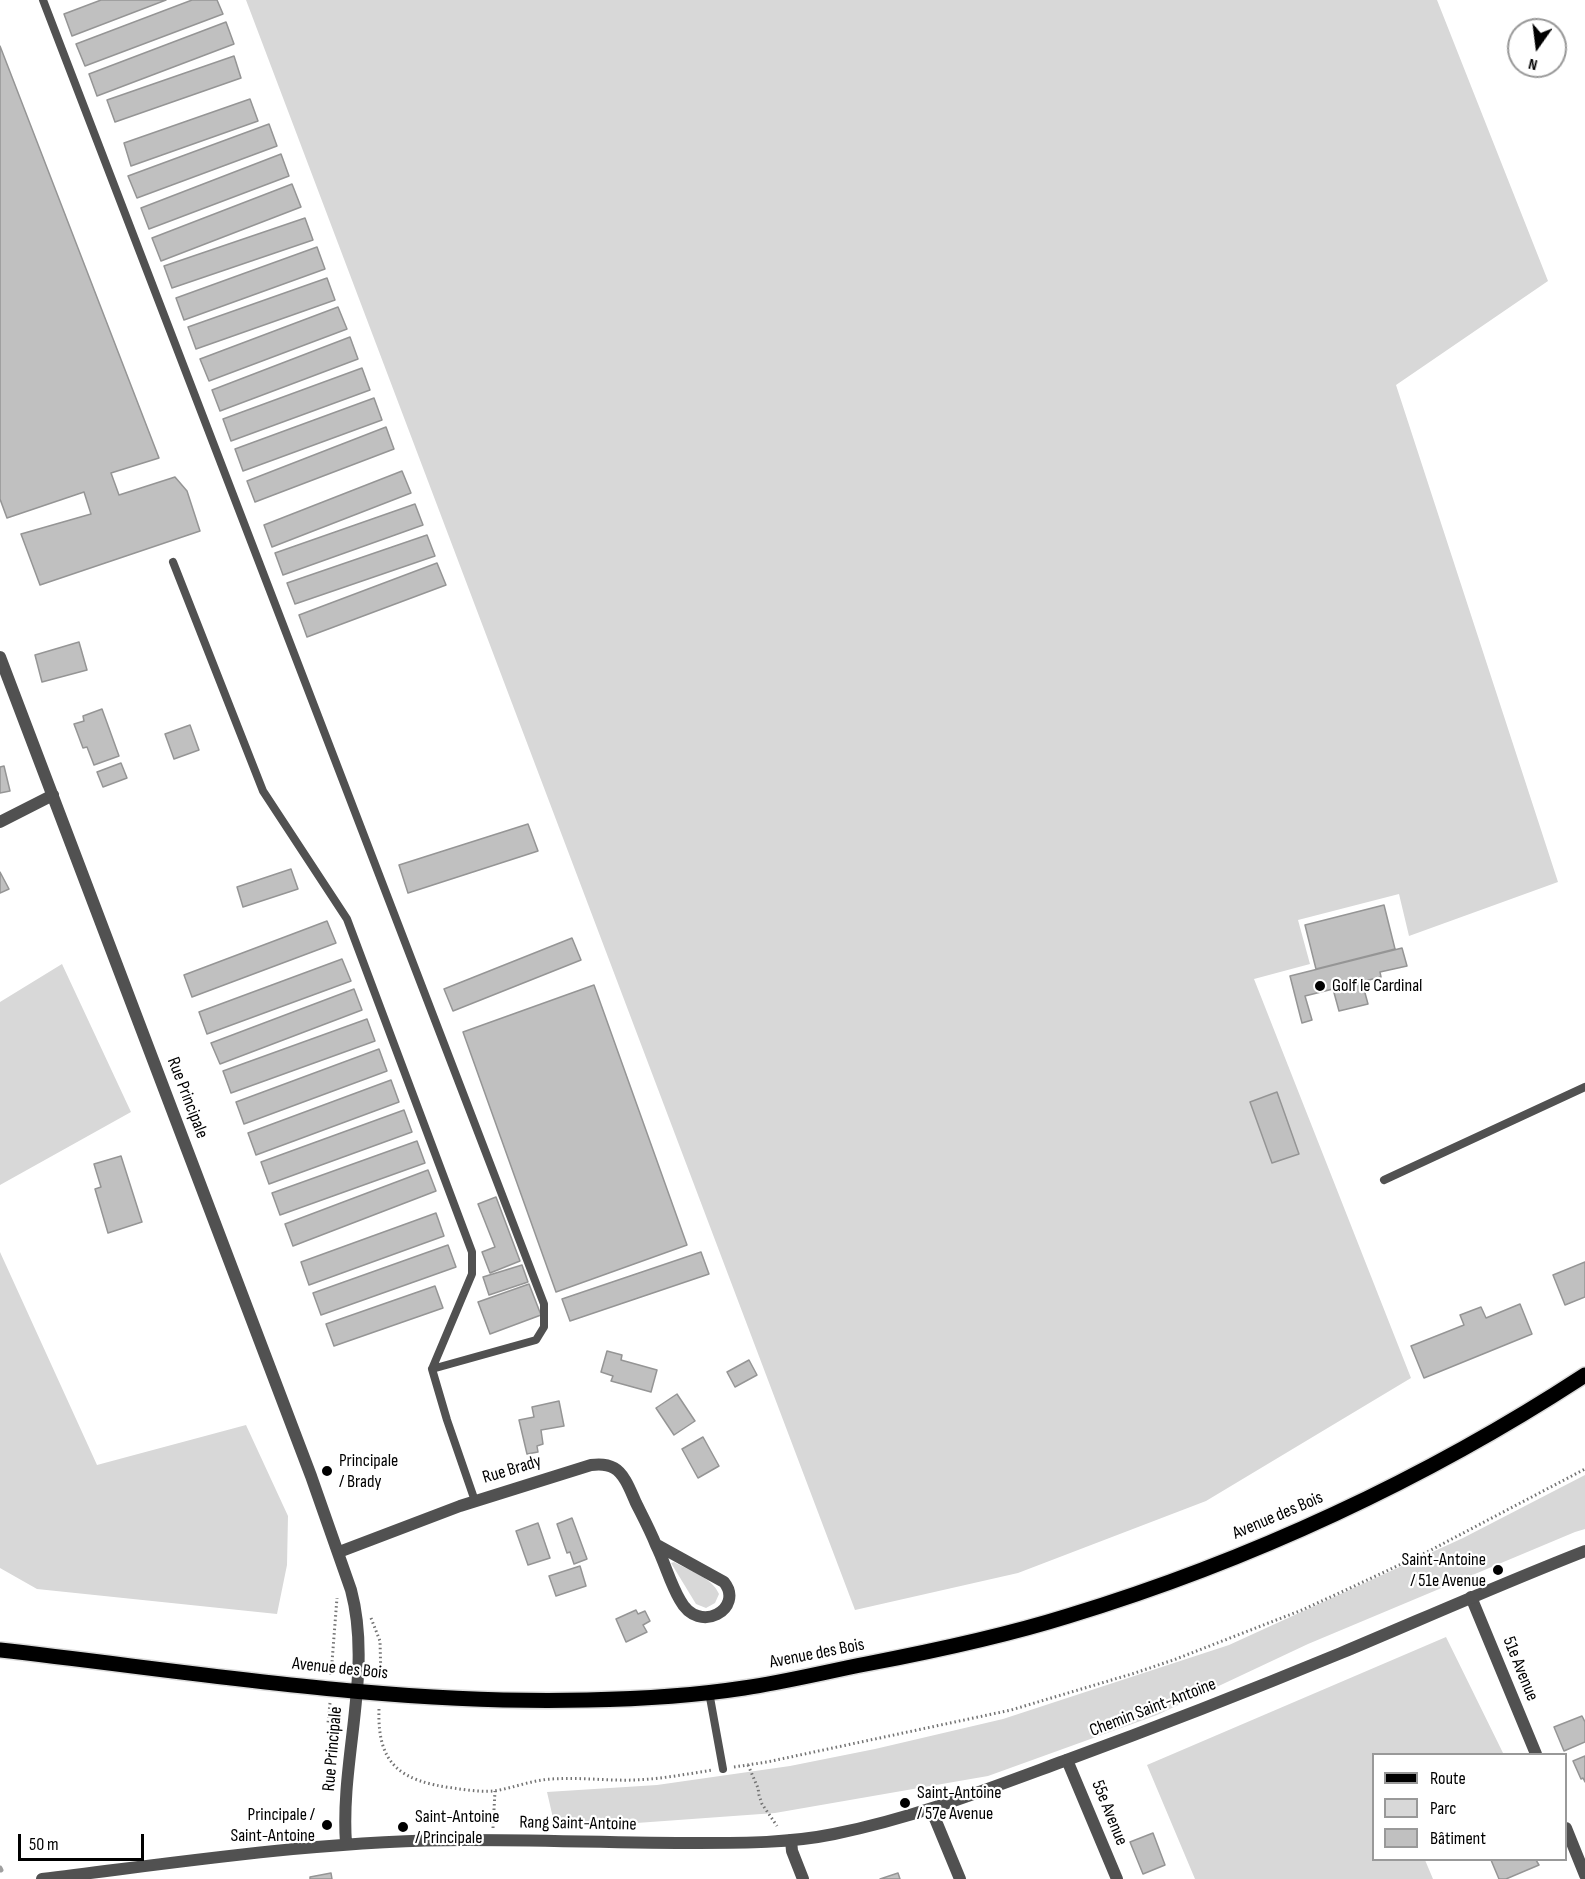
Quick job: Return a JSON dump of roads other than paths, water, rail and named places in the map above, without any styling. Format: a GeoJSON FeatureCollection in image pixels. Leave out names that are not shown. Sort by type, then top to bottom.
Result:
{"type":"FeatureCollection","features":[{"type":"Feature","properties":{"kind":"main road","name":"Avenue des Bois"},"geometry":{"type":"LineString","coordinates":[[0,1650],[380,1694],[478,1699],[582,1700],[662,1697],[769,1684],[989,1638],[1065,1617],[1179,1578],[1311,1523],[1418,1473],[1498,1429],[1585,1375]]}},
{"type":"Feature","properties":{"kind":"street","name":"Rue Principale"},"geometry":{"type":"LineString","coordinates":[[0,657],[339,1552],[351,1590],[357,1618],[358,1638],[345,1820],[346,1843]]}},
{"type":"Feature","properties":{"kind":"street"},"geometry":{"type":"LineString","coordinates":[[0,822],[53,795]]}},
{"type":"Feature","properties":{"kind":"street","name":"Rue Brady"},"geometry":{"type":"LineString","coordinates":[[339,1552],[475,1501],[591,1465],[604,1465],[615,1468],[620,1473],[657,1545],[680,1602],[689,1612],[706,1618],[722,1612],[729,1597],[724,1582],[657,1545]]}},
{"type":"Feature","properties":{"kind":"street","name":"Chemin Saint-Antoine"},"geometry":{"type":"LineString","coordinates":[[719,1843],[791,1840],[833,1834],[880,1824],[931,1809],[1165,1724],[1284,1677],[1585,1551]]}},
{"type":"Feature","properties":{"kind":"street","name":"51e Avenue"},"geometry":{"type":"LineString","coordinates":[[1471,1597],[1535,1753]]}},
{"type":"Feature","properties":{"kind":"street","name":"55e Avenue"},"geometry":{"type":"LineString","coordinates":[[1067,1760],[1117,1879]]}},
{"type":"Feature","properties":{"kind":"street"},"geometry":{"type":"LineString","coordinates":[[931,1809],[960,1879]]}},
{"type":"Feature","properties":{"kind":"street"},"geometry":{"type":"LineString","coordinates":[[1567,1830],[1585,1875]]}},
{"type":"Feature","properties":{"kind":"street","name":"Rang Saint-Antoine"},"geometry":{"type":"LineString","coordinates":[[42,1879],[346,1843],[466,1840],[719,1843]]}},
{"type":"Feature","properties":{"kind":"street"},"geometry":{"type":"LineString","coordinates":[[791,1840],[792,1851],[803,1879]]}},
{"type":"Feature","properties":{"kind":"lane"},"geometry":{"type":"LineString","coordinates":[[43,0],[544,1304],[544,1327],[536,1340],[432,1369]]}},
{"type":"Feature","properties":{"kind":"lane"},"geometry":{"type":"LineString","coordinates":[[173,562],[263,791],[347,919],[472,1252],[472,1274],[432,1369],[475,1501]]}},
{"type":"Feature","properties":{"kind":"lane"},"geometry":{"type":"LineString","coordinates":[[1384,1180],[1585,1088]]}},
{"type":"Feature","properties":{"kind":"lane"},"geometry":{"type":"LineString","coordinates":[[710,1692],[723,1768]]}},
{"type":"Feature","properties":{"kind":"place","name":"Golf le Cardinal"},"geometry":{"type":"Point","coordinates":[1320,986]}},
{"type":"Feature","properties":{"kind":"place","name":"Principale / Brady"},"geometry":{"type":"Point","coordinates":[327,1471]}},
{"type":"Feature","properties":{"kind":"place","name":"Saint-Antoine / 51e Avenue"},"geometry":{"type":"Point","coordinates":[1498,1570]}},
{"type":"Feature","properties":{"kind":"place","name":"Saint-Antoine / 57e Avenue"},"geometry":{"type":"Point","coordinates":[905,1803]}},
{"type":"Feature","properties":{"kind":"place","name":"Principale / Saint-Antoine"},"geometry":{"type":"Point","coordinates":[327,1825]}},
{"type":"Feature","properties":{"kind":"place","name":"Saint-Antoine / Principale"},"geometry":{"type":"Point","coordinates":[403,1827]}}]}
